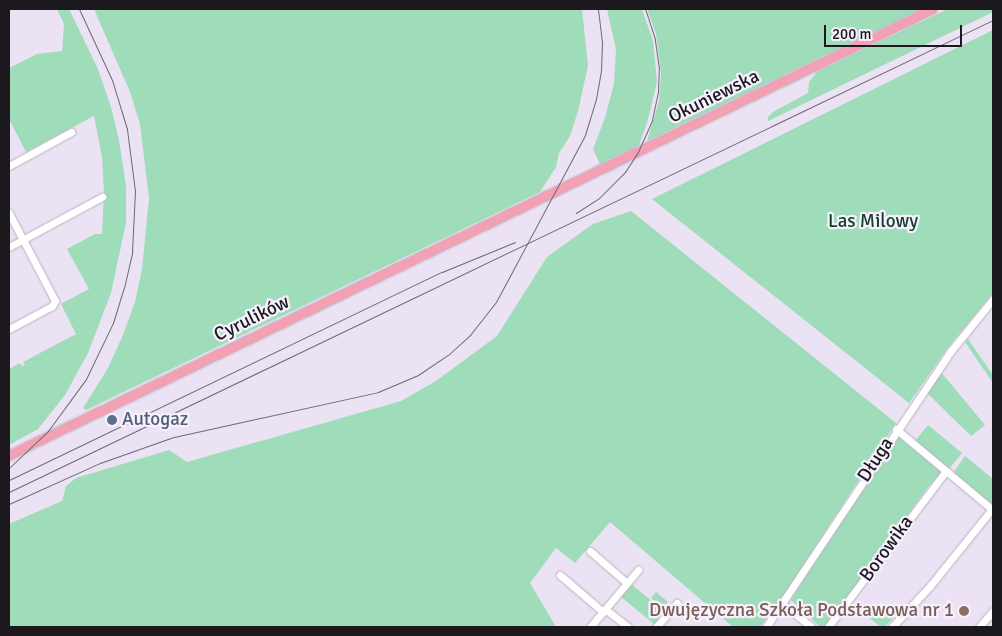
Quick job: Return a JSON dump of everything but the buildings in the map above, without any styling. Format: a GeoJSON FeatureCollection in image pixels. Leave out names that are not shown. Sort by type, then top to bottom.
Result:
{"type":"FeatureCollection","features":[{"type":"Feature","properties":{"kind":"main road","name":"Okuniewska"},"geometry":{"type":"LineString","coordinates":[[510,214],[932,9]]}},
{"type":"Feature","properties":{"kind":"main road","name":"Cyrulików"},"geometry":{"type":"LineString","coordinates":[[9,455],[510,214]]}},
{"type":"Feature","properties":{"kind":"street"},"geometry":{"type":"LineString","coordinates":[[9,166],[71,132]]}},
{"type":"Feature","properties":{"kind":"street"},"geometry":{"type":"LineString","coordinates":[[9,247],[102,197]]}},
{"type":"Feature","properties":{"kind":"street"},"geometry":{"type":"LineString","coordinates":[[9,213],[55,303],[9,329]]}},
{"type":"Feature","properties":{"kind":"street","name":"Długa"},"geometry":{"type":"LineString","coordinates":[[766,627],[783,604],[896,429],[950,352],[993,299]]}},
{"type":"Feature","properties":{"kind":"street"},"geometry":{"type":"LineString","coordinates":[[892,627],[930,586],[993,510],[896,429]]}},
{"type":"Feature","properties":{"kind":"street","name":"Borowika"},"geometry":{"type":"LineString","coordinates":[[828,627],[946,471]]}},
{"type":"Feature","properties":{"kind":"street"},"geometry":{"type":"LineString","coordinates":[[590,551],[627,583]]}},
{"type":"Feature","properties":{"kind":"street"},"geometry":{"type":"LineString","coordinates":[[590,627],[638,570]]}},
{"type":"Feature","properties":{"kind":"street"},"geometry":{"type":"LineString","coordinates":[[560,575],[628,627]]}},
{"type":"Feature","properties":{"kind":"street"},"geometry":{"type":"LineString","coordinates":[[656,627],[676,603]]}},
{"type":"Feature","properties":{"kind":"street"},"geometry":{"type":"LineString","coordinates":[[783,604],[811,627]]}},
{"type":"Feature","properties":{"kind":"street"},"geometry":{"type":"LineString","coordinates":[[979,627],[993,611]]}},
{"type":"Feature","properties":{"kind":"green space"},"geometry":{"type":"Polygon","coordinates":[[[57,9],[69,9],[98,69],[111,107],[119,140],[126,186],[126,223],[111,293],[88,353],[65,395],[38,429],[9,445],[9,369],[20,363],[22,366],[25,365],[23,362],[76,334],[61,304],[89,289],[67,249],[95,234],[102,234],[104,192],[102,157],[94,116],[26,152],[9,119],[9,68],[37,54],[62,51],[64,24],[57,9]]]}},
{"type":"Feature","properties":{"kind":"green space"},"geometry":{"type":"Polygon","coordinates":[[[94,9],[582,9],[588,66],[578,111],[570,136],[559,153],[556,167],[540,192],[86,410],[83,408],[108,368],[135,302],[142,269],[149,198],[140,124],[130,92],[94,9]]]}},
{"type":"Feature","properties":{"kind":"green space"},"geometry":{"type":"Polygon","coordinates":[[[607,9],[642,9],[653,41],[657,82],[647,123],[639,145],[600,164],[593,149],[605,118],[614,83],[616,49],[607,9]]]}},
{"type":"Feature","properties":{"kind":"green space"},"geometry":{"type":"Polygon","coordinates":[[[647,9],[921,9],[647,141],[659,101],[661,73],[656,34],[647,9]]]}},
{"type":"Feature","properties":{"kind":"green space"},"geometry":{"type":"Polygon","coordinates":[[[948,9],[993,9],[993,12],[768,121],[768,117],[773,112],[808,93],[809,82],[818,71],[948,9]]]}},
{"type":"Feature","properties":{"kind":"green space","name":"Las Milowy"},"geometry":{"type":"Polygon","coordinates":[[[993,30],[993,293],[949,346],[909,403],[652,199],[993,30]]]}},
{"type":"Feature","properties":{"kind":"green space"},"geometry":{"type":"Polygon","coordinates":[[[631,211],[896,423],[781,599],[760,627],[733,627],[610,522],[575,563],[556,548],[530,583],[556,627],[9,627],[9,524],[62,501],[66,486],[76,478],[169,450],[187,462],[401,401],[436,381],[497,336],[547,257],[593,224],[631,211]]]}},
{"type":"Feature","properties":{"kind":"green space"},"geometry":{"type":"Polygon","coordinates":[[[968,339],[993,375],[993,383],[965,342],[968,339]]]}},
{"type":"Feature","properties":{"kind":"green space"},"geometry":{"type":"Polygon","coordinates":[[[940,371],[985,425],[971,436],[926,392],[940,371]]]}},
{"type":"Feature","properties":{"kind":"green space"},"geometry":{"type":"Polygon","coordinates":[[[928,425],[962,453],[949,469],[915,441],[928,425]]]}},
{"type":"Feature","properties":{"kind":"green space"},"geometry":{"type":"Polygon","coordinates":[[[897,436],[940,471],[940,474],[928,487],[846,600],[825,626],[820,627],[791,600],[817,557],[897,436]]]}},
{"type":"Feature","properties":{"kind":"green space"},"geometry":{"type":"Polygon","coordinates":[[[965,456],[993,479],[993,506],[953,473],[965,456]]]}},
{"type":"Feature","properties":{"kind":"green space"},"geometry":{"type":"Polygon","coordinates":[[[631,584],[665,612],[655,625],[620,596],[631,584]]]}},
{"type":"Feature","properties":{"kind":"green space"},"geometry":{"type":"Polygon","coordinates":[[[656,592],[668,602],[663,608],[651,598],[656,592]]]}},
{"type":"Feature","properties":{"kind":"green space"},"geometry":{"type":"Polygon","coordinates":[[[877,604],[894,617],[885,627],[881,627],[868,617],[877,604]]]}},
{"type":"Feature","properties":{"kind":"railway"},"geometry":{"type":"LineString","coordinates":[[9,468],[48,431],[86,379],[113,323],[124,288],[132,252],[135,191],[127,129],[112,80],[79,9]]}},
{"type":"Feature","properties":{"kind":"railway"},"geometry":{"type":"LineString","coordinates":[[9,504],[100,463],[174,437],[378,392],[418,375],[448,355],[470,335],[496,302],[585,135],[596,99],[601,71],[602,42],[598,9]]}},
{"type":"Feature","properties":{"kind":"railway"},"geometry":{"type":"LineString","coordinates":[[576,213],[599,198],[625,172],[638,152],[652,120],[658,92],[659,69],[655,39],[645,9]]}},
{"type":"Feature","properties":{"kind":"railway"},"geometry":{"type":"LineString","coordinates":[[9,492],[993,20]]}},
{"type":"Feature","properties":{"kind":"railway"},"geometry":{"type":"LineString","coordinates":[[9,480],[442,272],[515,242]]}},
{"type":"Feature","properties":{"kind":"place","name":"Autogaz"},"geometry":{"type":"Point","coordinates":[112,420]}},
{"type":"Feature","properties":{"kind":"place","name":"Dwujęzyczna Szkoła Podstawowa nr 1"},"geometry":{"type":"Point","coordinates":[964,611]}}]}
